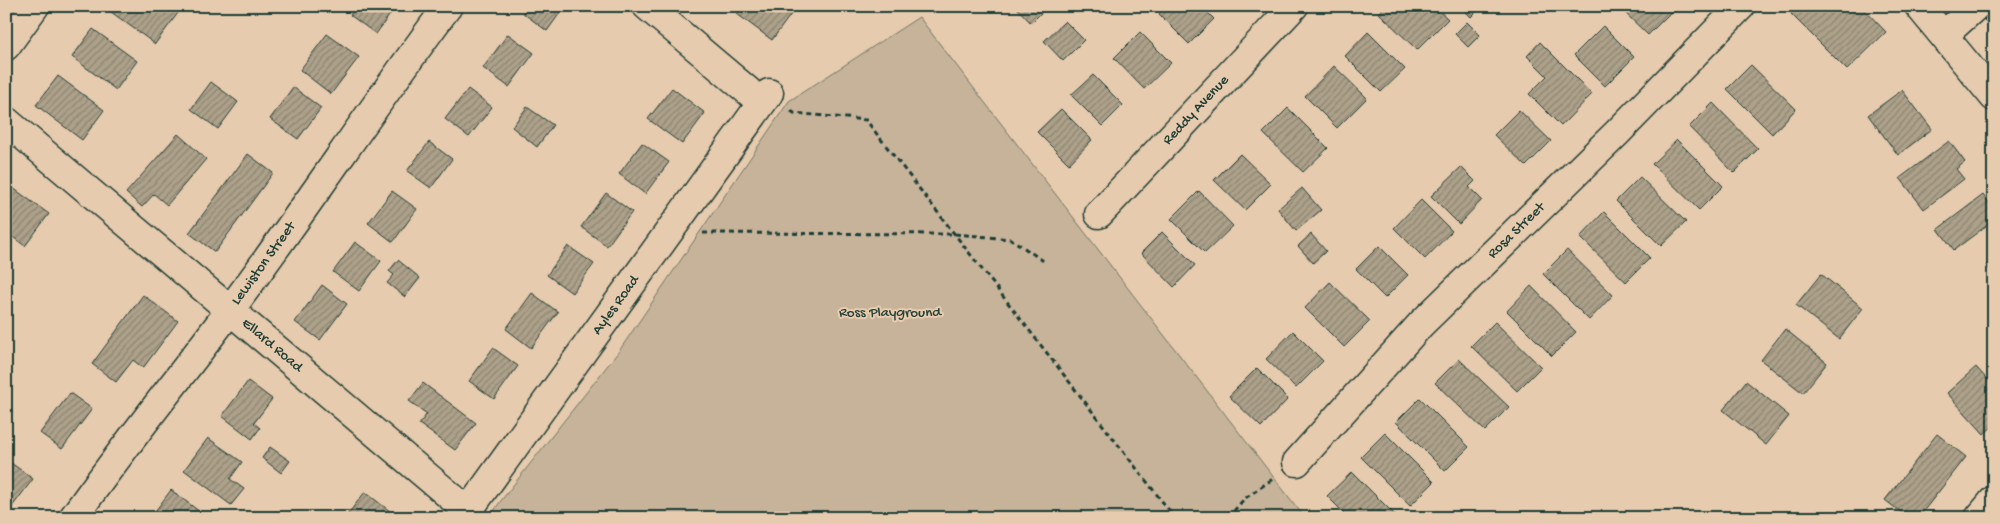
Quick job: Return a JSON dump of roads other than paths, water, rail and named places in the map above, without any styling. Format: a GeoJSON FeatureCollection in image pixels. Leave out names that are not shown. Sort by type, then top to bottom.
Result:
{"type":"FeatureCollection","features":[{"type":"Feature","properties":{"kind":"street"},"geometry":{"type":"LineString","coordinates":[[6,46],[36,6]]}},
{"type":"Feature","properties":{"kind":"street","name":"Lewiston Street"},"geometry":{"type":"LineString","coordinates":[[73,518],[112,462],[230,310],[390,84],[448,6]]}},
{"type":"Feature","properties":{"kind":"street","name":"Ayles Road"},"geometry":{"type":"LineString","coordinates":[[466,514],[765,97],[647,6]]}},
{"type":"Feature","properties":{"kind":"street","name":"Rosa Street"},"geometry":{"type":"LineString","coordinates":[[1297,462],[1421,324],[1617,133],[1741,6]]}},
{"type":"Feature","properties":{"kind":"street"},"geometry":{"type":"LineString","coordinates":[[1919,6],[1994,97]]}},
{"type":"Feature","properties":{"kind":"street"},"geometry":{"type":"LineString","coordinates":[[1944,35],[1976,6]]}},
{"type":"Feature","properties":{"kind":"street","name":"Reddy Avenue"},"geometry":{"type":"LineString","coordinates":[[1099,214],[1285,9]]}},
{"type":"Feature","properties":{"kind":"street","name":"Ellard Road"},"geometry":{"type":"LineString","coordinates":[[6,121],[230,310],[466,514]]}},
{"type":"Feature","properties":{"kind":"street"},"geometry":{"type":"LineString","coordinates":[[1978,518],[1994,500]]}},
{"type":"Feature","properties":{"kind":"park label","name":"Ross Playground"},"geometry":{"type":"Point","coordinates":[890,313]}}]}
